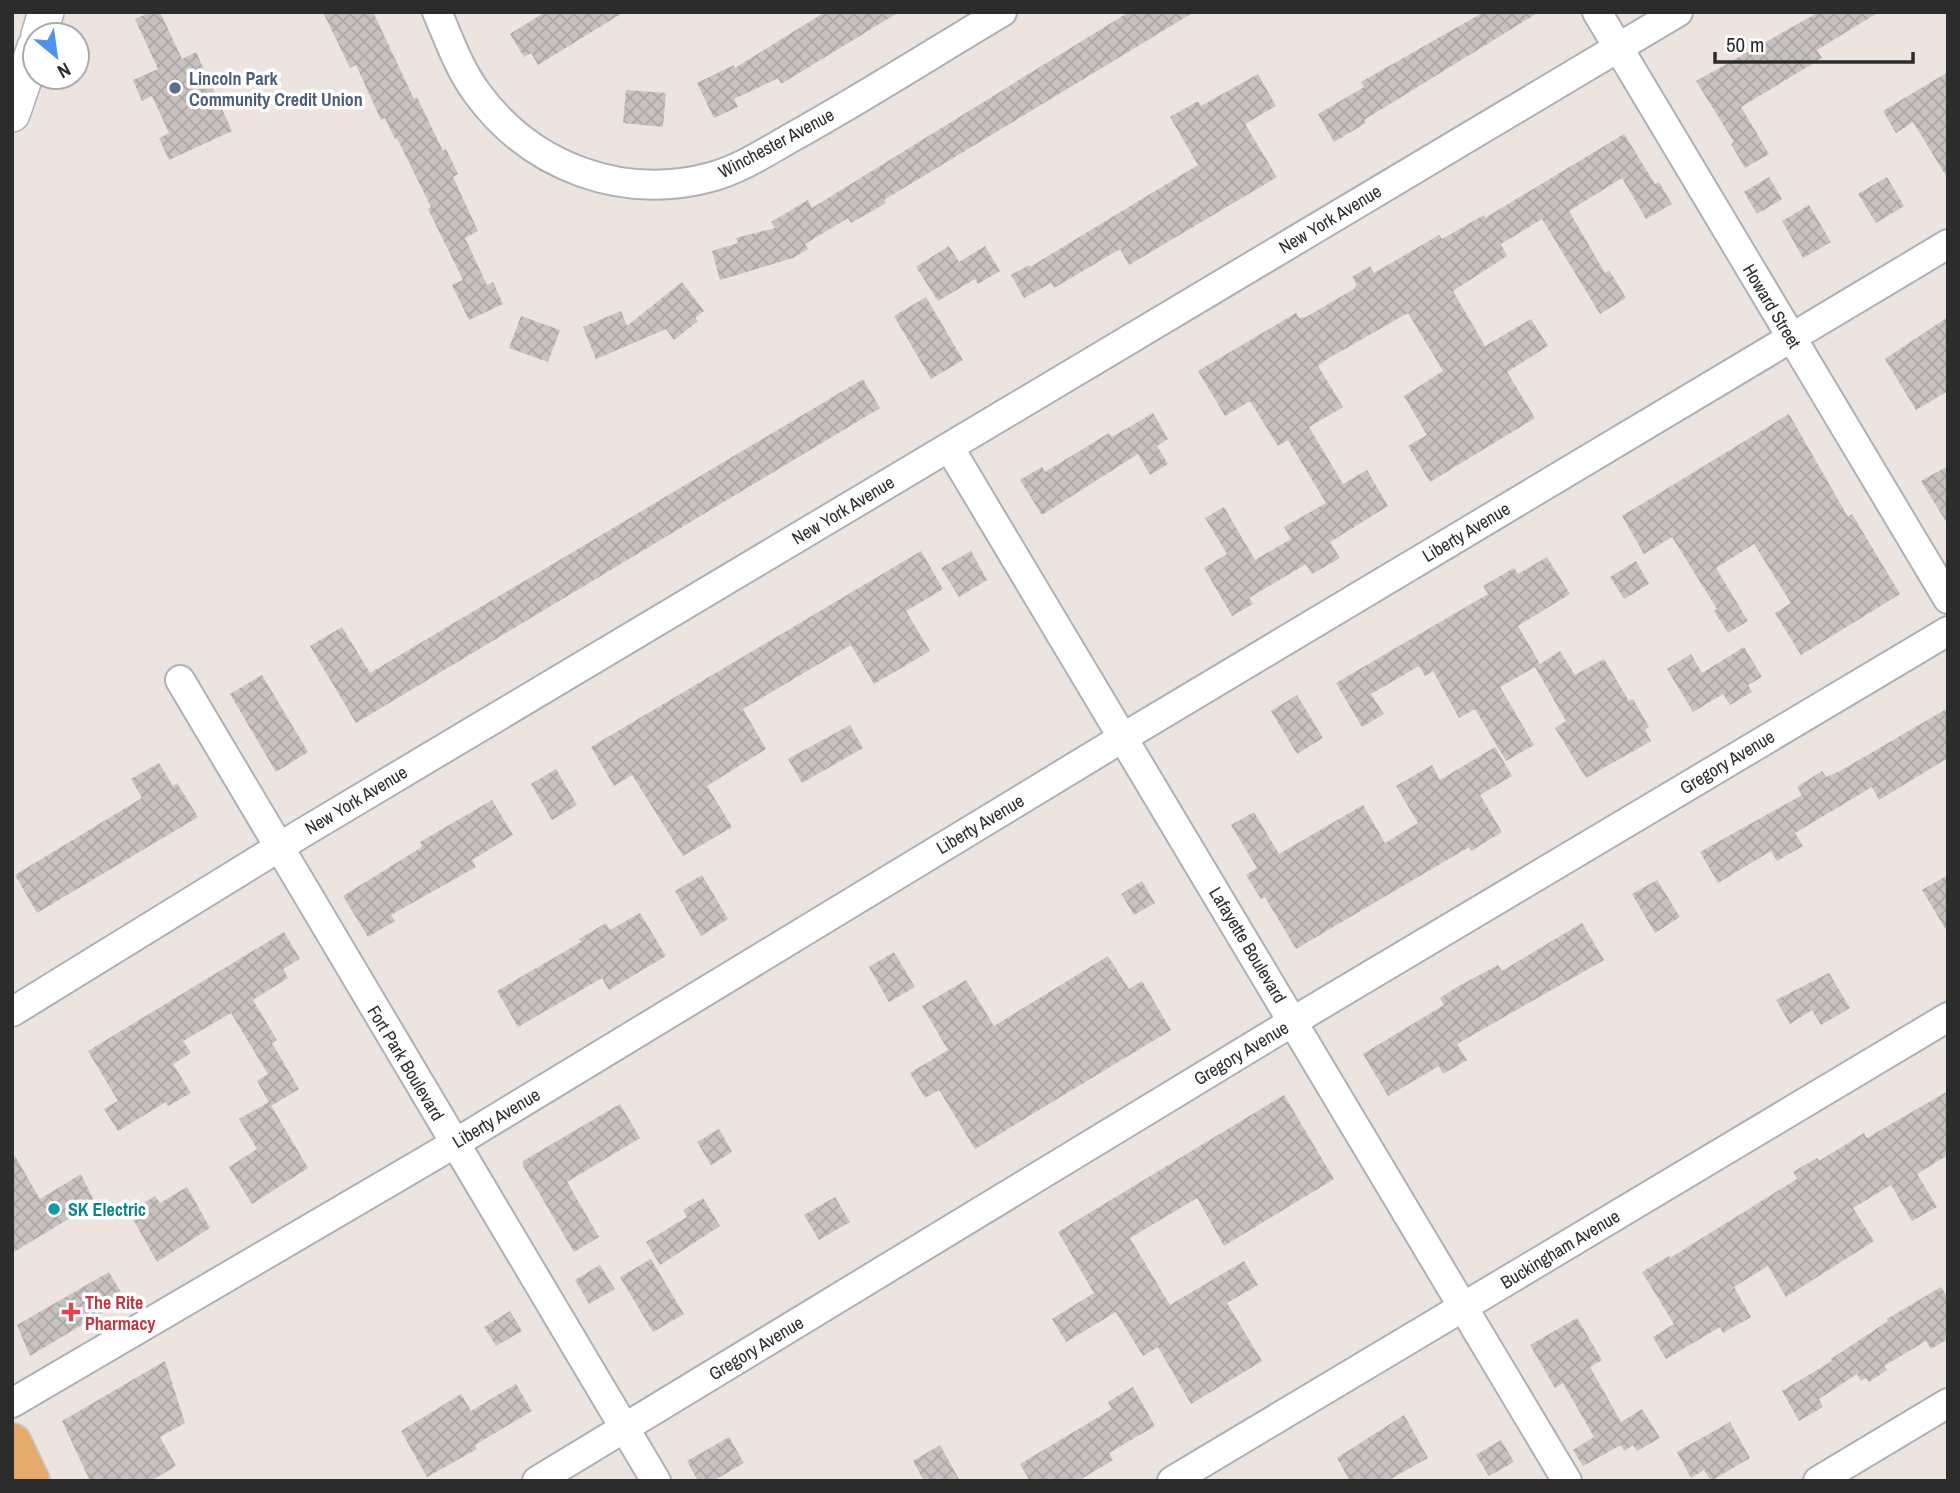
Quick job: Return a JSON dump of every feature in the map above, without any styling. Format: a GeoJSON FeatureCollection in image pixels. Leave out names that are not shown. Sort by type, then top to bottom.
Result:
{"type":"FeatureCollection","features":[{"type":"Feature","properties":{"kind":"main road"},"geometry":{"type":"LineString","coordinates":[[12,1443],[30,1481]]}},
{"type":"Feature","properties":{"kind":"street","name":"Winchester Avenue"},"geometry":{"type":"LineString","coordinates":[[437,12],[475,90],[495,117],[520,140],[566,166],[595,178],[637,185],[679,184],[736,169],[1002,12]]}},
{"type":"Feature","properties":{"kind":"street","name":"Howard Street"},"geometry":{"type":"LineString","coordinates":[[1597,12],[1948,599]]}},
{"type":"Feature","properties":{"kind":"street","name":"New York Avenue"},"geometry":{"type":"LineString","coordinates":[[12,1012],[279,847],[1678,12]]}},
{"type":"Feature","properties":{"kind":"street"},"geometry":{"type":"LineString","coordinates":[[12,114],[21,88]]}},
{"type":"Feature","properties":{"kind":"street","name":"Liberty Avenue"},"geometry":{"type":"LineString","coordinates":[[12,1403],[454,1144],[1124,737],[1948,244]]}},
{"type":"Feature","properties":{"kind":"street","name":"Lafayette Boulevard"},"geometry":{"type":"LineString","coordinates":[[949,447],[1567,1481]]}},
{"type":"Feature","properties":{"kind":"street","name":"Gregory Avenue"},"geometry":{"type":"LineString","coordinates":[[537,1481],[1293,1022],[1948,631]]}},
{"type":"Feature","properties":{"kind":"street","name":"Fort Park Boulevard"},"geometry":{"type":"LineString","coordinates":[[180,680],[656,1481]]}},
{"type":"Feature","properties":{"kind":"street","name":"Buckingham Avenue"},"geometry":{"type":"LineString","coordinates":[[1172,1481],[1948,1017]]}},
{"type":"Feature","properties":{"kind":"street"},"geometry":{"type":"LineString","coordinates":[[1818,1481],[1948,1403]]}},
{"type":"Feature","properties":{"kind":"building","name":"Lincoln Park Community Credit Union"},"geometry":{"type":"Polygon","coordinates":[[[151,12],[160,12],[182,59],[196,52],[232,131],[169,160],[159,138],[169,133],[152,96],[142,101],[133,80],[158,69],[135,19],[151,12]]]}},
{"type":"Feature","properties":{"kind":"building"},"geometry":{"type":"Polygon","coordinates":[[[323,12],[373,12],[414,99],[417,97],[443,151],[446,149],[458,174],[453,177],[478,231],[465,238],[487,285],[493,282],[503,304],[469,320],[452,285],[463,280],[428,209],[431,207],[397,138],[395,139],[385,118],[381,120],[356,65],[350,68],[323,12]]]}},
{"type":"Feature","properties":{"kind":"building"},"geometry":{"type":"Polygon","coordinates":[[[545,12],[624,12],[538,65],[531,53],[524,57],[510,34],[545,12]]]}},
{"type":"Feature","properties":{"kind":"building"},"geometry":{"type":"Polygon","coordinates":[[[825,12],[899,12],[781,84],[778,78],[734,99],[738,107],[714,118],[697,83],[734,65],[735,68],[825,12]]]}},
{"type":"Feature","properties":{"kind":"building"},"geometry":{"type":"Polygon","coordinates":[[[1129,12],[1194,12],[884,200],[886,203],[851,223],[848,218],[805,244],[808,249],[793,258],[720,280],[712,251],[738,243],[736,238],[775,228],[771,222],[808,200],[812,208],[1129,12]]]}},
{"type":"Feature","properties":{"kind":"building"},"geometry":{"type":"Polygon","coordinates":[[[1484,12],[1539,12],[1364,120],[1366,123],[1334,142],[1318,114],[1364,87],[1361,82],[1484,12]]]}},
{"type":"Feature","properties":{"kind":"building"},"geometry":{"type":"Polygon","coordinates":[[[1819,12],[1879,12],[1817,50],[1822,58],[1741,107],[1769,154],[1745,168],[1731,144],[1734,142],[1696,81],[1819,12]]]}},
{"type":"Feature","properties":{"kind":"building"},"geometry":{"type":"Polygon","coordinates":[[[1948,72],[1948,179],[1913,122],[1896,133],[1883,111],[1948,72]]]}},
{"type":"Feature","properties":{"kind":"building"},"geometry":{"type":"Polygon","coordinates":[[[1258,74],[1276,106],[1245,124],[1277,177],[1129,265],[1120,249],[1054,288],[1051,283],[1024,298],[1011,275],[1029,265],[1030,267],[1198,165],[1170,117],[1198,101],[1201,106],[1258,74]]]}},
{"type":"Feature","properties":{"kind":"building"},"geometry":{"type":"Polygon","coordinates":[[[626,90],[666,93],[663,127],[623,123],[626,90]]]}},
{"type":"Feature","properties":{"kind":"building"},"geometry":{"type":"Polygon","coordinates":[[[1624,134],[1655,184],[1659,182],[1672,204],[1646,219],[1622,178],[1569,211],[1605,273],[1609,270],[1626,298],[1600,314],[1542,219],[1501,244],[1507,256],[1453,291],[1485,346],[1531,319],[1548,346],[1507,372],[1535,418],[1430,482],[1408,446],[1427,435],[1404,396],[1443,371],[1408,313],[1329,358],[1318,366],[1343,407],[1309,427],[1343,484],[1367,470],[1388,506],[1330,542],[1340,558],[1312,574],[1306,564],[1249,598],[1253,604],[1232,616],[1204,568],[1227,554],[1205,518],[1224,507],[1255,560],[1291,539],[1284,527],[1326,503],[1288,440],[1278,446],[1250,401],[1225,416],[1198,371],[1296,313],[1299,318],[1306,317],[1354,289],[1357,284],[1352,277],[1370,266],[1374,273],[1439,235],[1442,239],[1484,215],[1485,218],[1624,134]]]}},
{"type":"Feature","properties":{"kind":"building"},"geometry":{"type":"Polygon","coordinates":[[[1769,177],[1782,199],[1757,214],[1744,192],[1769,177]]]}},
{"type":"Feature","properties":{"kind":"building"},"geometry":{"type":"Polygon","coordinates":[[[1887,177],[1904,206],[1876,223],[1858,194],[1887,177]]]}},
{"type":"Feature","properties":{"kind":"building"},"geometry":{"type":"Polygon","coordinates":[[[1809,205],[1831,242],[1803,258],[1782,221],[1809,205]]]}},
{"type":"Feature","properties":{"kind":"building"},"geometry":{"type":"Polygon","coordinates":[[[949,246],[959,262],[985,246],[1000,271],[978,284],[975,279],[938,301],[916,267],[949,246]]]}},
{"type":"Feature","properties":{"kind":"building"},"geometry":{"type":"Polygon","coordinates":[[[682,282],[704,311],[695,318],[698,321],[674,340],[666,329],[596,359],[583,327],[621,311],[627,326],[682,282]]]}},
{"type":"Feature","properties":{"kind":"building"},"geometry":{"type":"Polygon","coordinates":[[[926,297],[963,360],[931,379],[894,316],[926,297]]]}},
{"type":"Feature","properties":{"kind":"building"},"geometry":{"type":"Polygon","coordinates":[[[521,316],[560,330],[548,362],[509,348],[521,316]]]}},
{"type":"Feature","properties":{"kind":"building"},"geometry":{"type":"Polygon","coordinates":[[[1948,317],[1948,391],[1916,410],[1885,359],[1948,317]]]}},
{"type":"Feature","properties":{"kind":"building"},"geometry":{"type":"Polygon","coordinates":[[[863,379],[880,408],[356,723],[310,646],[342,627],[370,673],[863,379]]]}},
{"type":"Feature","properties":{"kind":"building"},"geometry":{"type":"Polygon","coordinates":[[[1153,413],[1168,439],[1157,446],[1168,464],[1150,475],[1138,454],[1042,515],[1020,480],[1042,467],[1045,472],[1109,433],[1112,437],[1153,413]]]}},
{"type":"Feature","properties":{"kind":"building"},"geometry":{"type":"Polygon","coordinates":[[[1789,414],[1848,517],[1852,514],[1900,594],[1801,655],[1775,613],[1791,603],[1754,544],[1716,568],[1748,621],[1728,633],[1714,611],[1717,609],[1672,537],[1644,554],[1622,516],[1789,414]]]}},
{"type":"Feature","properties":{"kind":"building"},"geometry":{"type":"Polygon","coordinates":[[[1948,466],[1948,525],[1921,481],[1948,466]]]}},
{"type":"Feature","properties":{"kind":"building"},"geometry":{"type":"Polygon","coordinates":[[[921,551],[943,589],[906,611],[930,651],[874,684],[851,645],[743,709],[766,749],[707,786],[732,827],[683,856],[632,775],[614,786],[591,747],[921,551]]]}},
{"type":"Feature","properties":{"kind":"building"},"geometry":{"type":"Polygon","coordinates":[[[971,551],[987,580],[959,597],[941,568],[971,551]]]}},
{"type":"Feature","properties":{"kind":"building"},"geometry":{"type":"Polygon","coordinates":[[[1547,557],[1570,594],[1518,626],[1540,664],[1560,651],[1575,675],[1604,659],[1629,701],[1633,699],[1649,727],[1645,730],[1651,741],[1586,778],[1555,728],[1566,721],[1535,667],[1500,687],[1534,745],[1506,761],[1475,709],[1459,718],[1433,671],[1425,676],[1419,666],[1371,694],[1384,714],[1362,727],[1336,683],[1488,594],[1483,586],[1514,568],[1518,574],[1547,557]]]}},
{"type":"Feature","properties":{"kind":"building"},"geometry":{"type":"Polygon","coordinates":[[[1636,561],[1649,584],[1624,599],[1610,577],[1636,561]]]}},
{"type":"Feature","properties":{"kind":"building"},"geometry":{"type":"Polygon","coordinates":[[[1744,647],[1762,677],[1748,685],[1752,692],[1730,705],[1723,694],[1693,712],[1667,669],[1691,654],[1702,673],[1744,647]]]}},
{"type":"Feature","properties":{"kind":"building"},"geometry":{"type":"Polygon","coordinates":[[[262,675],[308,752],[276,772],[230,694],[262,675]]]}},
{"type":"Feature","properties":{"kind":"building"},"geometry":{"type":"Polygon","coordinates":[[[1297,695],[1323,738],[1297,754],[1271,711],[1297,695]]]}},
{"type":"Feature","properties":{"kind":"building"},"geometry":{"type":"Polygon","coordinates":[[[1948,708],[1948,758],[1879,800],[1872,787],[1795,833],[1803,846],[1777,861],[1771,851],[1718,883],[1700,852],[1802,795],[1797,787],[1822,771],[1826,777],[1840,771],[1948,708]]]}},
{"type":"Feature","properties":{"kind":"building"},"geometry":{"type":"Polygon","coordinates":[[[850,725],[863,748],[802,783],[788,759],[850,725]]]}},
{"type":"Feature","properties":{"kind":"building"},"geometry":{"type":"Polygon","coordinates":[[[1495,747],[1512,776],[1480,795],[1502,832],[1471,851],[1469,847],[1296,949],[1265,897],[1261,899],[1246,875],[1257,868],[1231,825],[1254,812],[1279,854],[1363,805],[1385,843],[1418,823],[1396,786],[1432,765],[1440,780],[1495,747]]]}},
{"type":"Feature","properties":{"kind":"building"},"geometry":{"type":"Polygon","coordinates":[[[159,763],[173,786],[177,783],[198,817],[37,913],[15,875],[142,798],[131,779],[159,763]]]}},
{"type":"Feature","properties":{"kind":"building"},"geometry":{"type":"Polygon","coordinates":[[[556,769],[577,805],[552,820],[531,784],[556,769]]]}},
{"type":"Feature","properties":{"kind":"building"},"geometry":{"type":"Polygon","coordinates":[[[492,800],[513,835],[472,860],[476,867],[391,915],[395,921],[368,937],[343,896],[422,847],[420,842],[492,800]]]}},
{"type":"Feature","properties":{"kind":"building"},"geometry":{"type":"Polygon","coordinates":[[[702,875],[728,919],[701,936],[675,891],[702,875]]]}},
{"type":"Feature","properties":{"kind":"building"},"geometry":{"type":"Polygon","coordinates":[[[1948,875],[1948,933],[1922,890],[1948,875]]]}},
{"type":"Feature","properties":{"kind":"building"},"geometry":{"type":"Polygon","coordinates":[[[1657,880],[1680,917],[1655,933],[1632,894],[1657,880]]]}},
{"type":"Feature","properties":{"kind":"building"},"geometry":{"type":"Polygon","coordinates":[[[1142,881],[1155,903],[1134,915],[1121,894],[1142,881]]]}},
{"type":"Feature","properties":{"kind":"building"},"geometry":{"type":"Polygon","coordinates":[[[640,913],[666,956],[609,990],[602,978],[518,1027],[497,991],[581,942],[579,939],[606,923],[610,930],[640,913]]]}},
{"type":"Feature","properties":{"kind":"building"},"geometry":{"type":"Polygon","coordinates":[[[1582,923],[1604,960],[1457,1044],[1467,1060],[1443,1074],[1439,1066],[1388,1096],[1363,1054],[1444,1005],[1440,998],[1457,987],[1498,965],[1502,971],[1582,923]]]}},
{"type":"Feature","properties":{"kind":"building"},"geometry":{"type":"Polygon","coordinates":[[[284,932],[300,959],[283,969],[288,978],[253,1000],[277,1040],[272,1043],[299,1089],[271,1106],[257,1081],[268,1074],[231,1013],[183,1041],[191,1053],[173,1064],[191,1093],[168,1106],[166,1102],[118,1131],[104,1109],[118,1101],[88,1051],[284,932]]]}},
{"type":"Feature","properties":{"kind":"building"},"geometry":{"type":"Polygon","coordinates":[[[894,952],[915,987],[889,1002],[869,967],[894,952]]]}},
{"type":"Feature","properties":{"kind":"building"},"geometry":{"type":"Polygon","coordinates":[[[1108,956],[1129,989],[1142,981],[1171,1030],[975,1149],[939,1090],[925,1098],[910,1073],[948,1050],[922,1006],[966,980],[994,1026],[1108,956]]]}},
{"type":"Feature","properties":{"kind":"building"},"geometry":{"type":"Polygon","coordinates":[[[1829,973],[1850,1008],[1821,1025],[1812,1010],[1790,1024],[1776,1000],[1829,973]]]}},
{"type":"Feature","properties":{"kind":"building"},"geometry":{"type":"Polygon","coordinates":[[[1948,1091],[1948,1155],[1917,1174],[1937,1207],[1912,1221],[1891,1185],[1853,1208],[1874,1241],[1786,1297],[1768,1266],[1734,1287],[1751,1317],[1723,1333],[1720,1327],[1666,1359],[1653,1337],[1674,1324],[1642,1272],[1669,1256],[1670,1258],[1797,1179],[1793,1172],[1817,1158],[1819,1161],[1864,1133],[1867,1138],[1948,1091]]]}},
{"type":"Feature","properties":{"kind":"building"},"geometry":{"type":"Polygon","coordinates":[[[1284,1095],[1334,1179],[1224,1246],[1197,1198],[1130,1238],[1170,1305],[1244,1261],[1258,1285],[1227,1303],[1262,1361],[1191,1404],[1158,1347],[1143,1356],[1116,1312],[1066,1342],[1052,1319],[1094,1293],[1058,1232],[1284,1095]]]}},
{"type":"Feature","properties":{"kind":"building"},"geometry":{"type":"Polygon","coordinates":[[[269,1102],[308,1168],[252,1204],[229,1167],[257,1149],[239,1119],[269,1102]]]}},
{"type":"Feature","properties":{"kind":"building"},"geometry":{"type":"Polygon","coordinates":[[[620,1104],[640,1138],[567,1182],[599,1237],[574,1252],[523,1166],[523,1161],[620,1104]]]}},
{"type":"Feature","properties":{"kind":"building"},"geometry":{"type":"Polygon","coordinates":[[[719,1129],[732,1152],[711,1165],[697,1142],[719,1129]]]}},
{"type":"Feature","properties":{"kind":"building","name":"SK Electric"},"geometry":{"type":"Polygon","coordinates":[[[12,1151],[40,1199],[81,1174],[95,1203],[12,1253],[12,1151]]]}},
{"type":"Feature","properties":{"kind":"building"},"geometry":{"type":"Polygon","coordinates":[[[187,1187],[210,1228],[157,1262],[129,1212],[155,1196],[160,1203],[187,1187]]]}},
{"type":"Feature","properties":{"kind":"building"},"geometry":{"type":"Polygon","coordinates":[[[835,1197],[850,1222],[819,1240],[804,1215],[835,1197]]]}},
{"type":"Feature","properties":{"kind":"building"},"geometry":{"type":"Polygon","coordinates":[[[703,1198],[720,1226],[660,1265],[646,1242],[687,1217],[683,1210],[703,1198]]]}},
{"type":"Feature","properties":{"kind":"building"},"geometry":{"type":"Polygon","coordinates":[[[651,1259],[684,1314],[653,1332],[620,1277],[651,1259]]]}},
{"type":"Feature","properties":{"kind":"building"},"geometry":{"type":"Polygon","coordinates":[[[600,1265],[615,1289],[589,1304],[575,1280],[600,1265]]]}},
{"type":"Feature","properties":{"kind":"building","name":"The Rite Pharmacy"},"geometry":{"type":"Polygon","coordinates":[[[109,1272],[125,1299],[30,1356],[17,1325],[109,1272]]]}},
{"type":"Feature","properties":{"kind":"building"},"geometry":{"type":"Polygon","coordinates":[[[1941,1287],[1948,1298],[1948,1339],[1931,1349],[1926,1341],[1884,1366],[1887,1370],[1869,1382],[1866,1378],[1861,1381],[1857,1374],[1819,1399],[1823,1407],[1799,1421],[1782,1391],[1832,1361],[1831,1359],[1888,1321],[1887,1319],[1941,1287]]]}},
{"type":"Feature","properties":{"kind":"building"},"geometry":{"type":"Polygon","coordinates":[[[510,1311],[522,1331],[496,1346],[484,1327],[510,1311]]]}},
{"type":"Feature","properties":{"kind":"building"},"geometry":{"type":"Polygon","coordinates":[[[1577,1318],[1602,1360],[1590,1367],[1621,1422],[1642,1409],[1660,1438],[1637,1451],[1633,1445],[1624,1451],[1621,1445],[1583,1466],[1573,1450],[1594,1437],[1563,1383],[1555,1388],[1530,1345],[1577,1318]]]}},
{"type":"Feature","properties":{"kind":"building"},"geometry":{"type":"Polygon","coordinates":[[[165,1361],[185,1423],[160,1437],[176,1466],[151,1481],[90,1481],[62,1421],[165,1361]]]}},
{"type":"Feature","properties":{"kind":"building"},"geometry":{"type":"Polygon","coordinates":[[[516,1384],[532,1411],[475,1445],[477,1449],[427,1477],[401,1431],[461,1394],[471,1411],[516,1384]]]}},
{"type":"Feature","properties":{"kind":"building"},"geometry":{"type":"Polygon","coordinates":[[[1133,1387],[1155,1426],[1109,1453],[1113,1460],[1078,1481],[1030,1481],[1020,1464],[1112,1409],[1108,1402],[1133,1387]]]}},
{"type":"Feature","properties":{"kind":"building"},"geometry":{"type":"Polygon","coordinates":[[[1404,1415],[1428,1458],[1387,1481],[1350,1481],[1337,1458],[1404,1415]]]}},
{"type":"Feature","properties":{"kind":"building"},"geometry":{"type":"Polygon","coordinates":[[[1730,1422],[1750,1458],[1711,1481],[1704,1470],[1691,1478],[1677,1452],[1730,1422]]]}},
{"type":"Feature","properties":{"kind":"building"},"geometry":{"type":"Polygon","coordinates":[[[729,1437],[744,1463],[713,1481],[698,1481],[687,1461],[729,1437]]]}},
{"type":"Feature","properties":{"kind":"building"},"geometry":{"type":"Polygon","coordinates":[[[1501,1440],[1514,1462],[1489,1476],[1476,1455],[1501,1440]]]}},
{"type":"Feature","properties":{"kind":"building"},"geometry":{"type":"Polygon","coordinates":[[[940,1445],[960,1481],[924,1481],[913,1461],[940,1445]]]}},
{"type":"Feature","properties":{"kind":"place","name":"Lincoln Park Community Credit Union"},"geometry":{"type":"Point","coordinates":[175,88]}},
{"type":"Feature","properties":{"kind":"place","name":"SK Electric"},"geometry":{"type":"Point","coordinates":[54,1209]}},
{"type":"Feature","properties":{"kind":"place","name":"The Rite Pharmacy"},"geometry":{"type":"Point","coordinates":[71,1312]}}]}
